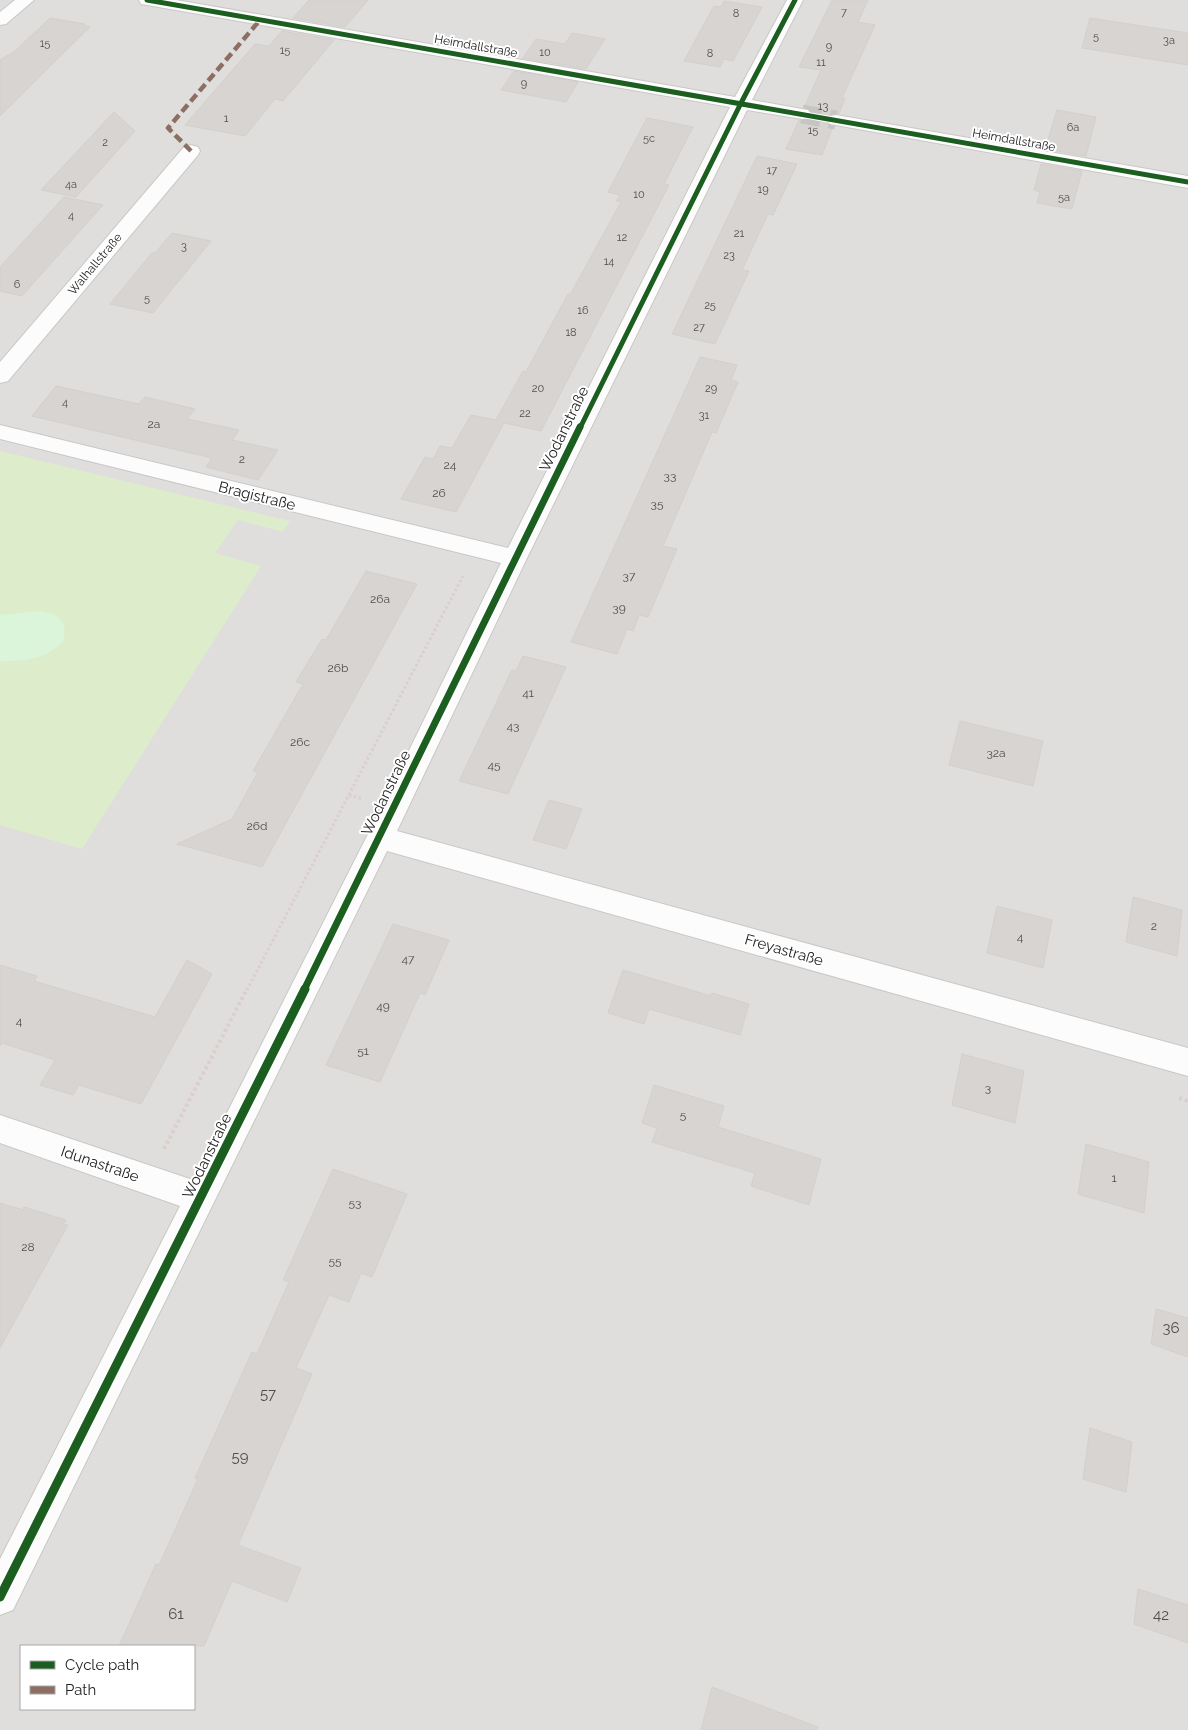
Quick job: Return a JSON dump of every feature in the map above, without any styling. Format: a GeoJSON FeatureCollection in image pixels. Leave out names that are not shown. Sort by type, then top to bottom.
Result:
{"type":"FeatureCollection","features":[{"type":"Feature","properties":{"kind":"street"},"geometry":{"type":"LineString","coordinates":[[0,20],[26,0]]}},
{"type":"Feature","properties":{"kind":"street","name":"Heimdallstraße"},"geometry":{"type":"LineString","coordinates":[[147,0],[802,114]]}},
{"type":"Feature","properties":{"kind":"street","name":"Wodanstraße"},"geometry":{"type":"LineString","coordinates":[[0,1597],[380,838],[515,558],[794,0]]}},
{"type":"Feature","properties":{"kind":"street","name":"Heimdallstraße"},"geometry":{"type":"LineString","coordinates":[[836,120],[1188,182]]}},
{"type":"Feature","properties":{"kind":"street","name":"Walhallstraße"},"geometry":{"type":"LineString","coordinates":[[0,376],[191,151]]}},
{"type":"Feature","properties":{"kind":"street","name":"Bragistraße"},"geometry":{"type":"LineString","coordinates":[[0,432],[515,558]]}},
{"type":"Feature","properties":{"kind":"street","name":"Freyastraße"},"geometry":{"type":"LineString","coordinates":[[380,838],[1188,1062]]}},
{"type":"Feature","properties":{"kind":"street","name":"Idunastraße"},"geometry":{"type":"LineString","coordinates":[[0,1129],[201,1198]]}},
{"type":"Feature","properties":{"kind":"path"},"geometry":{"type":"LineString","coordinates":[[147,1181],[476,549]]}},
{"type":"Feature","properties":{"kind":"shaded area"},"geometry":{"type":"Polygon","coordinates":[[[0,0],[1188,0],[1188,1730],[0,1730],[0,0]]]}},
{"type":"Feature","properties":{"kind":"green space"},"geometry":{"type":"Polygon","coordinates":[[[0,451],[290,521],[283,532],[238,520],[215,553],[261,566],[82,849],[0,825],[0,451]]]}},
{"type":"Feature","properties":{"kind":"green space"},"geometry":{"type":"Polygon","coordinates":[[[38,611],[51,614],[60,619],[64,629],[63,642],[49,653],[41,656],[18,661],[0,661],[0,615],[38,611]]]}},
{"type":"Feature","properties":{"kind":"building"},"geometry":{"type":"Polygon","coordinates":[[[309,0],[368,0],[345,27],[293,18],[309,0]]]}},
{"type":"Feature","properties":{"kind":"building"},"geometry":{"type":"Polygon","coordinates":[[[832,0],[868,0],[858,22],[875,25],[842,98],[845,98],[839,114],[830,114],[826,119],[828,125],[833,127],[822,155],[786,149],[799,120],[808,120],[813,114],[810,109],[804,108],[821,70],[799,67],[832,0]]]}},
{"type":"Feature","properties":{"kind":"building"},"geometry":{"type":"Polygon","coordinates":[[[724,1],[762,7],[733,61],[724,59],[720,67],[684,61],[714,6],[721,7],[724,1]]]}},
{"type":"Feature","properties":{"kind":"building"},"geometry":{"type":"Polygon","coordinates":[[[50,18],[85,24],[84,26],[90,27],[0,116],[0,60],[15,51],[50,18]]]}},
{"type":"Feature","properties":{"kind":"building"},"geometry":{"type":"Polygon","coordinates":[[[1090,18],[1188,33],[1188,65],[1082,48],[1090,18]]]}},
{"type":"Feature","properties":{"kind":"building"},"geometry":{"type":"Polygon","coordinates":[[[282,31],[334,40],[283,101],[275,99],[245,136],[185,125],[255,44],[269,46],[282,31]]]}},
{"type":"Feature","properties":{"kind":"building"},"geometry":{"type":"Polygon","coordinates":[[[572,33],[605,39],[586,69],[523,58],[536,39],[565,44],[572,33]]]}},
{"type":"Feature","properties":{"kind":"building"},"geometry":{"type":"Polygon","coordinates":[[[514,71],[578,82],[566,102],[501,90],[514,71]]]}},
{"type":"Feature","properties":{"kind":"building"},"geometry":{"type":"Polygon","coordinates":[[[1057,110],[1096,117],[1086,156],[1045,149],[1057,110]]]}},
{"type":"Feature","properties":{"kind":"building"},"geometry":{"type":"Polygon","coordinates":[[[114,112],[135,131],[76,197],[41,190],[114,112]]]}},
{"type":"Feature","properties":{"kind":"building"},"geometry":{"type":"Polygon","coordinates":[[[647,118],[693,127],[664,184],[669,185],[541,431],[504,423],[456,512],[401,499],[425,457],[433,459],[440,446],[452,448],[471,415],[496,420],[523,371],[526,372],[621,202],[616,201],[620,195],[608,192],[647,118]]]}},
{"type":"Feature","properties":{"kind":"building"},"geometry":{"type":"Polygon","coordinates":[[[757,156],[797,164],[773,215],[768,214],[742,270],[749,271],[715,344],[672,334],[757,156]]]}},
{"type":"Feature","properties":{"kind":"building"},"geometry":{"type":"Polygon","coordinates":[[[1041,164],[1082,171],[1072,209],[1037,203],[1040,192],[1034,190],[1041,164]]]}},
{"type":"Feature","properties":{"kind":"building"},"geometry":{"type":"Polygon","coordinates":[[[64,197],[103,205],[22,296],[0,291],[0,267],[64,197]]]}},
{"type":"Feature","properties":{"kind":"building"},"geometry":{"type":"Polygon","coordinates":[[[172,233],[211,241],[153,313],[110,304],[152,253],[155,253],[172,233]]]}},
{"type":"Feature","properties":{"kind":"building"},"geometry":{"type":"Polygon","coordinates":[[[700,357],[737,365],[731,380],[738,382],[716,433],[712,432],[663,546],[677,549],[648,617],[639,615],[633,631],[627,629],[617,654],[571,642],[700,357]]]}},
{"type":"Feature","properties":{"kind":"building"},"geometry":{"type":"Polygon","coordinates":[[[56,386],[139,404],[145,397],[195,409],[187,419],[239,430],[232,440],[278,450],[258,480],[206,467],[212,458],[32,416],[56,386]]]}},
{"type":"Feature","properties":{"kind":"building"},"geometry":{"type":"Polygon","coordinates":[[[366,571],[417,584],[262,867],[177,844],[232,819],[258,772],[253,771],[303,684],[296,682],[322,639],[326,640],[366,571]]]}},
{"type":"Feature","properties":{"kind":"building"},"geometry":{"type":"Polygon","coordinates":[[[523,656],[566,667],[508,794],[459,781],[512,670],[516,671],[523,656]]]}},
{"type":"Feature","properties":{"kind":"building"},"geometry":{"type":"Polygon","coordinates":[[[960,721],[1043,741],[1033,786],[949,765],[960,721]]]}},
{"type":"Feature","properties":{"kind":"building"},"geometry":{"type":"Polygon","coordinates":[[[549,800],[582,809],[566,849],[533,840],[549,800]]]}},
{"type":"Feature","properties":{"kind":"building"},"geometry":{"type":"Polygon","coordinates":[[[1133,897],[1182,910],[1177,956],[1126,942],[1133,897]]]}},
{"type":"Feature","properties":{"kind":"building"},"geometry":{"type":"Polygon","coordinates":[[[997,906],[1052,920],[1043,968],[987,953],[997,906]]]}},
{"type":"Feature","properties":{"kind":"building"},"geometry":{"type":"Polygon","coordinates":[[[393,924],[449,940],[425,995],[420,993],[380,1082],[326,1065],[393,924]]]}},
{"type":"Feature","properties":{"kind":"building"},"geometry":{"type":"Polygon","coordinates":[[[187,960],[212,974],[141,1104],[79,1085],[73,1095],[40,1085],[55,1060],[2,1043],[0,1046],[0,965],[37,976],[34,981],[155,1017],[187,960]]]}},
{"type":"Feature","properties":{"kind":"building"},"geometry":{"type":"Polygon","coordinates":[[[623,970],[711,996],[712,993],[749,1004],[740,1035],[649,1009],[644,1024],[608,1013],[623,970]]]}},
{"type":"Feature","properties":{"kind":"building"},"geometry":{"type":"Polygon","coordinates":[[[962,1054],[1024,1071],[1015,1123],[952,1105],[962,1054]]]}},
{"type":"Feature","properties":{"kind":"building"},"geometry":{"type":"Polygon","coordinates":[[[654,1085],[724,1106],[718,1127],[821,1159],[809,1205],[751,1186],[755,1173],[652,1142],[657,1128],[642,1123],[654,1085]]]}},
{"type":"Feature","properties":{"kind":"building"},"geometry":{"type":"Polygon","coordinates":[[[1086,1144],[1149,1162],[1144,1213],[1078,1194],[1086,1144]]]}},
{"type":"Feature","properties":{"kind":"building"},"geometry":{"type":"Polygon","coordinates":[[[333,1169],[407,1194],[372,1277],[361,1273],[349,1302],[329,1295],[296,1368],[312,1374],[238,1545],[301,1568],[287,1602],[232,1581],[204,1646],[119,1645],[156,1564],[159,1565],[198,1479],[195,1478],[252,1352],[257,1354],[289,1282],[283,1280],[333,1169]]]}},
{"type":"Feature","properties":{"kind":"building"},"geometry":{"type":"Polygon","coordinates":[[[0,1203],[23,1210],[24,1207],[66,1220],[63,1224],[68,1225],[0,1348],[0,1203]]]}},
{"type":"Feature","properties":{"kind":"building"},"geometry":{"type":"Polygon","coordinates":[[[1156,1309],[1188,1318],[1188,1357],[1151,1344],[1156,1309]]]}},
{"type":"Feature","properties":{"kind":"building"},"geometry":{"type":"Polygon","coordinates":[[[1090,1428],[1132,1442],[1126,1492],[1083,1479],[1090,1428]]]}},
{"type":"Feature","properties":{"kind":"building"},"geometry":{"type":"Polygon","coordinates":[[[1138,1589],[1188,1605],[1188,1643],[1134,1624],[1138,1589]]]}},
{"type":"Feature","properties":{"kind":"building"},"geometry":{"type":"Polygon","coordinates":[[[712,1687],[818,1727],[817,1730],[701,1730],[712,1687]]]}},
{"type":"Feature","properties":{"kind":"tunnel"},"geometry":{"type":"LineString","coordinates":[[802,114],[836,120]]}},
{"type":"Feature","properties":{"kind":"marked path"},"geometry":{"type":"LineString","coordinates":[[191,151],[168,128],[260,20]]}},
{"type":"Feature","properties":{"kind":"cycle path"},"geometry":{"type":"LineString","coordinates":[[147,0],[1188,182]]}},
{"type":"Feature","properties":{"kind":"cycle path"},"geometry":{"type":"LineString","coordinates":[[0,1597],[380,838],[515,558],[741,103],[795,0]]}}]}
